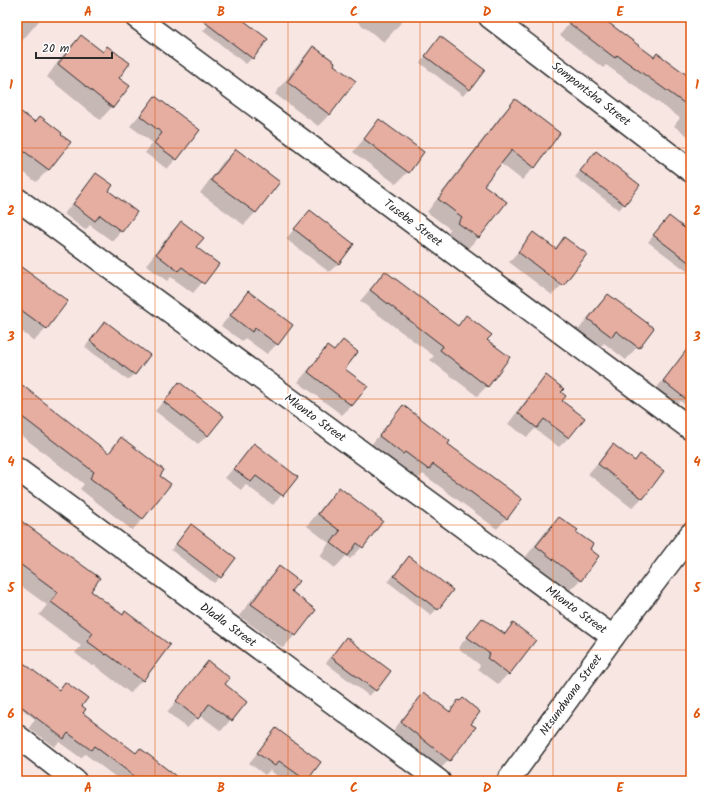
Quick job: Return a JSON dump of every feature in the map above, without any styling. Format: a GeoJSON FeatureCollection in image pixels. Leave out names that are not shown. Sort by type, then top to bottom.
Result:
{"type":"FeatureCollection","features":[{"type":"Feature","properties":{"kind":"street","name":"Tusebe Street"},"geometry":{"type":"LineString","coordinates":[[136,17],[691,430]]}},
{"type":"Feature","properties":{"kind":"street","name":"Sompontsha Street"},"geometry":{"type":"LineString","coordinates":[[490,17],[691,171]]}},
{"type":"Feature","properties":{"kind":"street","name":"Mkonto Street"},"geometry":{"type":"LineString","coordinates":[[17,199],[612,637]]}},
{"type":"Feature","properties":{"kind":"street","name":"Dladla Street"},"geometry":{"type":"LineString","coordinates":[[17,469],[439,781]]}},
{"type":"Feature","properties":{"kind":"street","name":"Ntsundwana Street"},"geometry":{"type":"LineString","coordinates":[[508,781],[612,637],[691,534]]}},
{"type":"Feature","properties":{"kind":"street"},"geometry":{"type":"LineString","coordinates":[[17,736],[75,781]]}},
{"type":"Feature","properties":{"kind":"building"},"geometry":{"type":"Polygon","coordinates":[[[198,17],[239,17],[268,39],[253,59],[198,17]]]}},
{"type":"Feature","properties":{"kind":"building"},"geometry":{"type":"Polygon","coordinates":[[[561,17],[601,17],[654,57],[657,53],[691,78],[691,108],[617,55],[615,58],[561,17]]]}},
{"type":"Feature","properties":{"kind":"building"},"geometry":{"type":"Polygon","coordinates":[[[81,35],[103,52],[107,46],[130,63],[119,78],[130,86],[113,108],[58,64],[81,35]]]}},
{"type":"Feature","properties":{"kind":"building"},"geometry":{"type":"Polygon","coordinates":[[[440,36],[485,70],[470,90],[425,56],[440,36]]]}},
{"type":"Feature","properties":{"kind":"building"},"geometry":{"type":"Polygon","coordinates":[[[313,46],[335,62],[334,65],[356,81],[330,115],[287,82],[313,46]]]}},
{"type":"Feature","properties":{"kind":"building"},"geometry":{"type":"Polygon","coordinates":[[[155,96],[200,130],[177,160],[154,143],[162,133],[140,116],[155,96]]]}},
{"type":"Feature","properties":{"kind":"building"},"geometry":{"type":"Polygon","coordinates":[[[515,99],[560,133],[535,168],[512,150],[484,185],[507,202],[479,238],[458,223],[462,217],[438,199],[515,99]]]}},
{"type":"Feature","properties":{"kind":"building"},"geometry":{"type":"Polygon","coordinates":[[[17,109],[35,122],[40,116],[71,142],[49,170],[17,146],[17,109]]]}},
{"type":"Feature","properties":{"kind":"building"},"geometry":{"type":"Polygon","coordinates":[[[379,119],[424,152],[409,173],[364,139],[379,119]]]}},
{"type":"Feature","properties":{"kind":"building"},"geometry":{"type":"Polygon","coordinates":[[[236,149],[280,182],[256,213],[211,180],[236,149]]]}},
{"type":"Feature","properties":{"kind":"building"},"geometry":{"type":"Polygon","coordinates":[[[596,151],[640,185],[625,205],[580,171],[596,151]]]}},
{"type":"Feature","properties":{"kind":"building"},"geometry":{"type":"Polygon","coordinates":[[[96,173],[113,185],[109,191],[137,212],[122,232],[100,215],[95,221],[73,204],[96,173]]]}},
{"type":"Feature","properties":{"kind":"building"},"geometry":{"type":"Polygon","coordinates":[[[310,210],[354,244],[339,264],[294,229],[310,210]]]}},
{"type":"Feature","properties":{"kind":"building"},"geometry":{"type":"Polygon","coordinates":[[[669,216],[691,233],[691,264],[653,235],[669,216]]]}},
{"type":"Feature","properties":{"kind":"building"},"geometry":{"type":"Polygon","coordinates":[[[181,221],[204,238],[196,247],[219,264],[204,284],[182,267],[178,271],[156,254],[181,221]]]}},
{"type":"Feature","properties":{"kind":"building"},"geometry":{"type":"Polygon","coordinates":[[[533,232],[556,249],[564,237],[587,254],[563,286],[518,252],[533,232]]]}},
{"type":"Feature","properties":{"kind":"building"},"geometry":{"type":"Polygon","coordinates":[[[17,264],[68,301],[47,329],[17,307],[17,264]]]}},
{"type":"Feature","properties":{"kind":"building"},"geometry":{"type":"Polygon","coordinates":[[[385,271],[458,326],[466,315],[492,335],[487,340],[510,357],[488,387],[440,350],[443,346],[370,290],[385,271]]]}},
{"type":"Feature","properties":{"kind":"building"},"geometry":{"type":"Polygon","coordinates":[[[248,291],[293,325],[278,345],[255,328],[252,332],[230,315],[248,291]]]}},
{"type":"Feature","properties":{"kind":"building"},"geometry":{"type":"Polygon","coordinates":[[[608,294],[654,328],[639,348],[616,331],[612,337],[588,319],[608,294]]]}},
{"type":"Feature","properties":{"kind":"building"},"geometry":{"type":"Polygon","coordinates":[[[105,321],[150,355],[135,375],[90,341],[105,321]]]}},
{"type":"Feature","properties":{"kind":"building"},"geometry":{"type":"Polygon","coordinates":[[[343,340],[358,352],[345,369],[368,386],[352,406],[308,372],[327,346],[334,351],[343,340]]]}},
{"type":"Feature","properties":{"kind":"building"},"geometry":{"type":"Polygon","coordinates":[[[691,344],[691,403],[663,381],[691,344]]]}},
{"type":"Feature","properties":{"kind":"building"},"geometry":{"type":"Polygon","coordinates":[[[546,375],[564,389],[561,392],[566,396],[562,401],[585,418],[569,438],[544,419],[537,428],[518,413],[546,375]]]}},
{"type":"Feature","properties":{"kind":"building"},"geometry":{"type":"Polygon","coordinates":[[[17,381],[109,453],[121,437],[164,470],[160,476],[171,484],[143,519],[90,478],[94,472],[17,413],[17,381]]]}},
{"type":"Feature","properties":{"kind":"building"},"geometry":{"type":"Polygon","coordinates":[[[179,382],[224,416],[208,436],[164,402],[179,382]]]}},
{"type":"Feature","properties":{"kind":"building"},"geometry":{"type":"Polygon","coordinates":[[[403,405],[450,441],[448,444],[522,499],[507,519],[433,464],[429,470],[405,452],[403,454],[379,436],[403,405]]]}},
{"type":"Feature","properties":{"kind":"building"},"geometry":{"type":"Polygon","coordinates":[[[254,443],[298,477],[283,496],[256,476],[251,482],[234,469],[254,443]]]}},
{"type":"Feature","properties":{"kind":"building"},"geometry":{"type":"Polygon","coordinates":[[[613,444],[635,461],[640,454],[664,471],[643,499],[598,464],[613,444]]]}},
{"type":"Feature","properties":{"kind":"building"},"geometry":{"type":"Polygon","coordinates":[[[339,487],[383,521],[363,548],[357,543],[348,556],[331,543],[340,531],[318,514],[339,487]]]}},
{"type":"Feature","properties":{"kind":"building"},"geometry":{"type":"Polygon","coordinates":[[[559,517],[578,530],[576,532],[593,544],[590,549],[599,556],[581,581],[536,546],[559,517]]]}},
{"type":"Feature","properties":{"kind":"building"},"geometry":{"type":"Polygon","coordinates":[[[17,518],[100,578],[91,591],[123,615],[125,611],[170,645],[143,681],[87,641],[93,633],[51,602],[58,592],[17,562],[17,518]]]}},
{"type":"Feature","properties":{"kind":"building"},"geometry":{"type":"Polygon","coordinates":[[[191,524],[236,558],[221,578],[176,544],[191,524]]]}},
{"type":"Feature","properties":{"kind":"building"},"geometry":{"type":"Polygon","coordinates":[[[409,556],[453,590],[438,610],[394,576],[409,556]]]}},
{"type":"Feature","properties":{"kind":"building"},"geometry":{"type":"Polygon","coordinates":[[[279,566],[299,581],[291,591],[316,610],[296,636],[251,604],[279,566]]]}},
{"type":"Feature","properties":{"kind":"building"},"geometry":{"type":"Polygon","coordinates":[[[482,618],[505,634],[513,623],[536,640],[509,675],[487,658],[490,654],[467,637],[482,618]]]}},
{"type":"Feature","properties":{"kind":"building"},"geometry":{"type":"Polygon","coordinates":[[[346,637],[391,671],[376,691],[331,657],[346,637]]]}},
{"type":"Feature","properties":{"kind":"building"},"geometry":{"type":"Polygon","coordinates":[[[17,658],[59,690],[65,682],[88,698],[82,706],[86,709],[83,713],[136,753],[140,748],[182,781],[141,781],[94,746],[91,750],[68,733],[64,739],[17,703],[17,658]]]}},
{"type":"Feature","properties":{"kind":"building"},"geometry":{"type":"Polygon","coordinates":[[[208,661],[230,678],[225,684],[247,702],[232,721],[209,704],[198,719],[176,701],[208,661]]]}},
{"type":"Feature","properties":{"kind":"building"},"geometry":{"type":"Polygon","coordinates":[[[424,692],[450,712],[458,700],[460,701],[463,698],[480,712],[471,724],[476,727],[450,761],[401,722],[424,692]]]}},
{"type":"Feature","properties":{"kind":"building"},"geometry":{"type":"Polygon","coordinates":[[[276,728],[321,762],[307,781],[279,761],[275,766],[257,753],[276,728]]]}}]}
